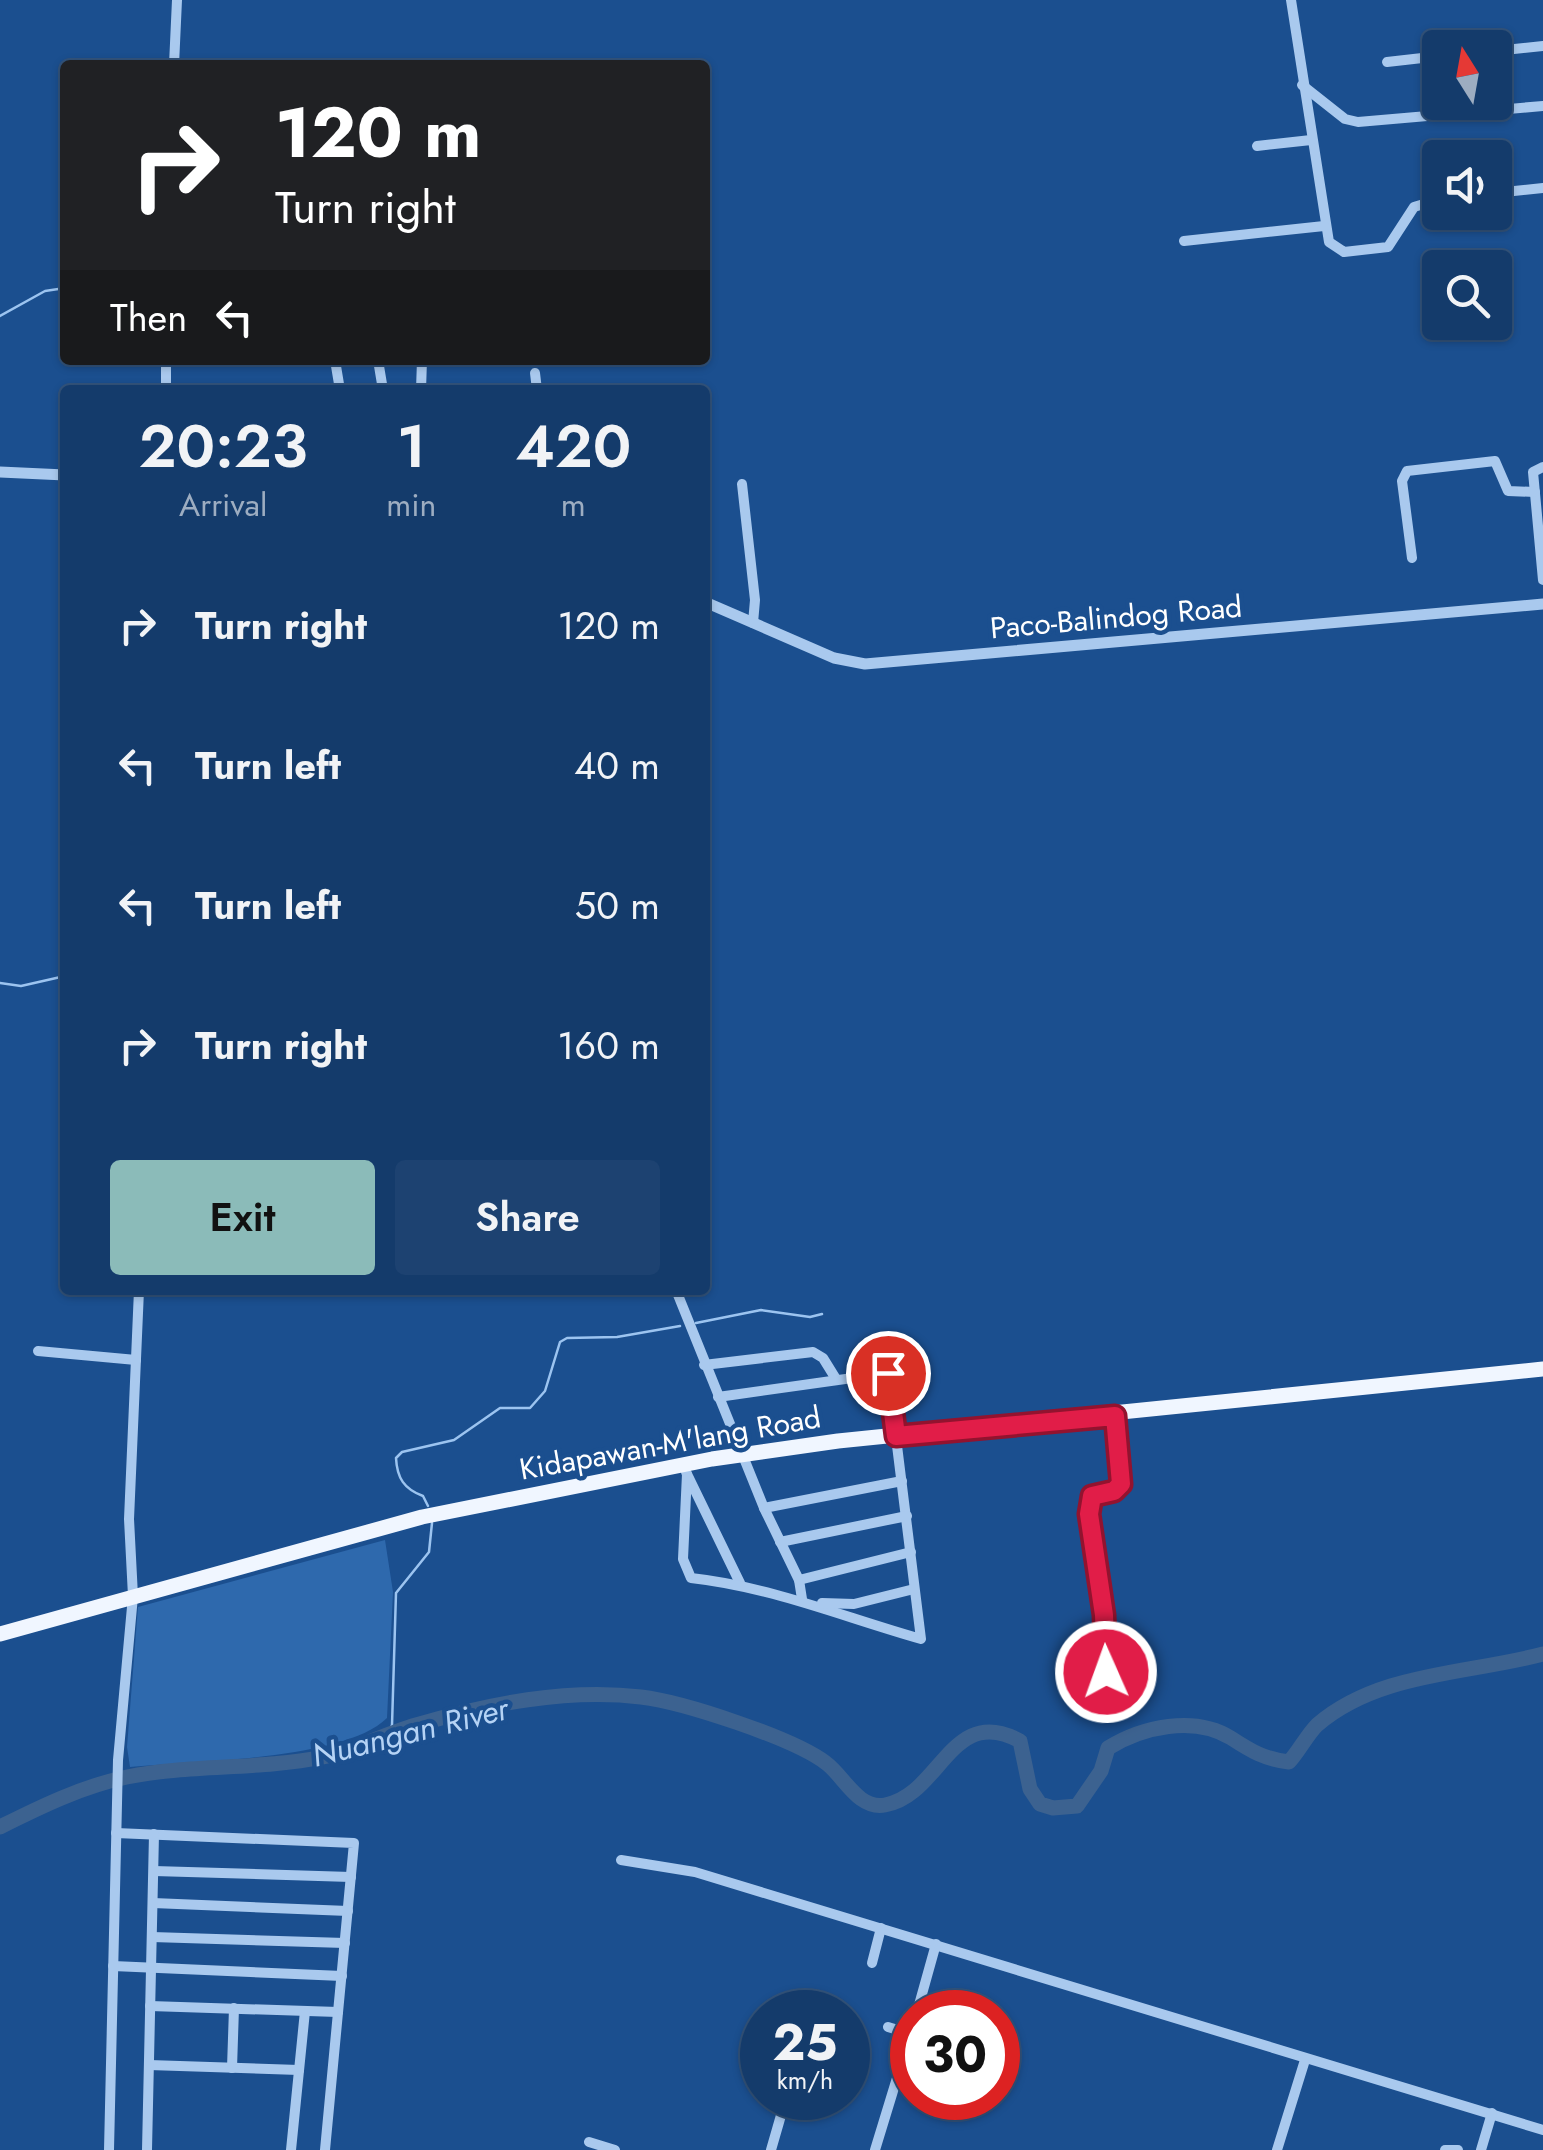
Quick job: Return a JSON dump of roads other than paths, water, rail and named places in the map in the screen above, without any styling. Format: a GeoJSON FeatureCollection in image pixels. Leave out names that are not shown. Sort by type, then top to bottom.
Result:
{"type":"FeatureCollection","features":[{"type":"Feature","properties":{"kind":"main road","name":"Kidapawan-M'lang Road"},"geometry":{"type":"LineString","coordinates":[[0,1634],[422,1518],[686,1469],[742,1454],[1543,1369]]}},
{"type":"Feature","properties":{"kind":"street"},"geometry":{"type":"LineString","coordinates":[[174,60],[177,0]]}},
{"type":"Feature","properties":{"kind":"street"},"geometry":{"type":"LineString","coordinates":[[1292,0],[1301,85],[1329,242],[1340,251],[1380,249],[1393,244],[1414,207],[1422,205]]}},
{"type":"Feature","properties":{"kind":"street"},"geometry":{"type":"LineString","coordinates":[[1512,49],[1543,46]]}},
{"type":"Feature","properties":{"kind":"street"},"geometry":{"type":"LineString","coordinates":[[1387,62],[1422,58]]}},
{"type":"Feature","properties":{"kind":"street"},"geometry":{"type":"LineString","coordinates":[[1301,85],[1345,119],[1358,122],[1543,106]]}},
{"type":"Feature","properties":{"kind":"street"},"geometry":{"type":"LineString","coordinates":[[1256,146],[1312,140]]}},
{"type":"Feature","properties":{"kind":"street"},"geometry":{"type":"LineString","coordinates":[[1512,191],[1543,188]]}},
{"type":"Feature","properties":{"kind":"street"},"geometry":{"type":"LineString","coordinates":[[1184,241],[1324,226]]}},
{"type":"Feature","properties":{"kind":"street"},"geometry":{"type":"LineString","coordinates":[[535,373],[536,385]]}},
{"type":"Feature","properties":{"kind":"street"},"geometry":{"type":"LineString","coordinates":[[1412,558],[1402,481],[1407,471],[1495,461],[1508,491],[1535,492]]}},
{"type":"Feature","properties":{"kind":"street"},"geometry":{"type":"LineString","coordinates":[[1543,467],[1534,472],[1543,580]]}},
{"type":"Feature","properties":{"kind":"street"},"geometry":{"type":"LineString","coordinates":[[0,472],[60,475]]}},
{"type":"Feature","properties":{"kind":"street"},"geometry":{"type":"LineString","coordinates":[[742,484],[755,600],[753,623]]}},
{"type":"Feature","properties":{"kind":"street","name":"Paco-Balindog Road"},"geometry":{"type":"LineString","coordinates":[[710,604],[834,658],[865,664],[1543,604]]}},
{"type":"Feature","properties":{"kind":"street"},"geometry":{"type":"LineString","coordinates":[[109,2150],[118,1760],[133,1596],[128,1518],[139,1295]]}},
{"type":"Feature","properties":{"kind":"street"},"geometry":{"type":"LineString","coordinates":[[678,1295],[805,1601]]}},
{"type":"Feature","properties":{"kind":"street"},"geometry":{"type":"LineString","coordinates":[[38,1351],[136,1360]]}},
{"type":"Feature","properties":{"kind":"street"},"geometry":{"type":"LineString","coordinates":[[704,1365],[814,1352],[836,1379]]}},
{"type":"Feature","properties":{"kind":"street"},"geometry":{"type":"LineString","coordinates":[[686,1469],[685,1571],[690,1578],[740,1583],[921,1639],[888,1373],[718,1397]]}},
{"type":"Feature","properties":{"kind":"street"},"geometry":{"type":"LineString","coordinates":[[1101,1716],[1106,1672],[1104,1615],[1090,1503],[1092,1496],[1114,1491],[1121,1484],[1115,1416]]}},
{"type":"Feature","properties":{"kind":"street"},"geometry":{"type":"LineString","coordinates":[[686,1469],[740,1583]]}},
{"type":"Feature","properties":{"kind":"street"},"geometry":{"type":"LineString","coordinates":[[764,1508],[902,1482]]}},
{"type":"Feature","properties":{"kind":"street"},"geometry":{"type":"LineString","coordinates":[[780,1542],[907,1516]]}},
{"type":"Feature","properties":{"kind":"street"},"geometry":{"type":"LineString","coordinates":[[799,1580],[912,1552]]}},
{"type":"Feature","properties":{"kind":"street"},"geometry":{"type":"LineString","coordinates":[[805,1601],[854,1604],[914,1589]]}},
{"type":"Feature","properties":{"kind":"street"},"geometry":{"type":"LineString","coordinates":[[116,1832],[354,1843],[326,2150]]}},
{"type":"Feature","properties":{"kind":"street"},"geometry":{"type":"LineString","coordinates":[[147,2150],[154,1834]]}},
{"type":"Feature","properties":{"kind":"street"},"geometry":{"type":"LineString","coordinates":[[622,1860],[695,1872],[1543,2130]]}},
{"type":"Feature","properties":{"kind":"street"},"geometry":{"type":"LineString","coordinates":[[154,1871],[351,1878]]}},
{"type":"Feature","properties":{"kind":"street"},"geometry":{"type":"LineString","coordinates":[[153,1904],[348,1910]]}},
{"type":"Feature","properties":{"kind":"street"},"geometry":{"type":"LineString","coordinates":[[872,1963],[881,1928]]}},
{"type":"Feature","properties":{"kind":"street"},"geometry":{"type":"LineString","coordinates":[[152,1937],[345,1943]]}},
{"type":"Feature","properties":{"kind":"street"},"geometry":{"type":"LineString","coordinates":[[923,1990],[936,1944]]}},
{"type":"Feature","properties":{"kind":"street"},"geometry":{"type":"LineString","coordinates":[[112,1966],[342,1976]]}},
{"type":"Feature","properties":{"kind":"street"},"geometry":{"type":"LineString","coordinates":[[150,2006],[338,2012]]}},
{"type":"Feature","properties":{"kind":"street"},"geometry":{"type":"LineString","coordinates":[[232,2068],[234,2008]]}},
{"type":"Feature","properties":{"kind":"street"},"geometry":{"type":"LineString","coordinates":[[292,2150],[304,2011]]}},
{"type":"Feature","properties":{"kind":"street"},"geometry":{"type":"LineString","coordinates":[[1277,2150],[1305,2060]]}},
{"type":"Feature","properties":{"kind":"street"},"geometry":{"type":"LineString","coordinates":[[149,2065],[299,2070]]}},
{"type":"Feature","properties":{"kind":"street"},"geometry":{"type":"LineString","coordinates":[[875,2150],[890,2102]]}},
{"type":"Feature","properties":{"kind":"street"},"geometry":{"type":"LineString","coordinates":[[1481,2150],[1492,2114]]}},
{"type":"Feature","properties":{"kind":"street"},"geometry":{"type":"LineString","coordinates":[[771,2150],[780,2120]]}},
{"type":"Feature","properties":{"kind":"street"},"geometry":{"type":"LineString","coordinates":[[590,2142],[615,2150]]}},
{"type":"Feature","properties":{"kind":"street"},"geometry":{"type":"LineString","coordinates":[[1445,2150],[1458,2150]]}},
{"type":"Feature","properties":{"kind":"waterway"},"geometry":{"type":"LineString","coordinates":[[0,316],[45,291],[60,289]]}},
{"type":"Feature","properties":{"kind":"waterway"},"geometry":{"type":"LineString","coordinates":[[0,983],[21,986],[60,977]]}},
{"type":"Feature","properties":{"kind":"waterway"},"geometry":{"type":"LineString","coordinates":[[696,1323],[761,1310],[810,1317],[822,1314]]}},
{"type":"Feature","properties":{"kind":"waterway"},"geometry":{"type":"LineString","coordinates":[[428,1506],[423,1496],[406,1486],[400,1477],[396,1458],[402,1452],[454,1440],[500,1408],[530,1408],[545,1391],[560,1342],[567,1338],[617,1337],[680,1326]]}},
{"type":"Feature","properties":{"kind":"waterway"},"geometry":{"type":"LineString","coordinates":[[388,1734],[392,1725],[396,1593],[429,1552],[432,1523]]}},
{"type":"Feature","properties":{"kind":"waterway","name":"Nuangan River"},"geometry":{"type":"LineString","coordinates":[[0,1827],[78,1792],[127,1777],[323,1757],[471,1710],[585,1695],[660,1700],[764,1732],[826,1763],[859,1797],[875,1805],[904,1798],[962,1742],[978,1734],[997,1732],[1020,1741],[1030,1789],[1040,1804],[1053,1808],[1077,1806],[1101,1771],[1108,1748],[1136,1734],[1168,1726],[1201,1727],[1265,1757],[1289,1762],[1317,1725],[1368,1694],[1425,1677],[1543,1654]]}}]}
